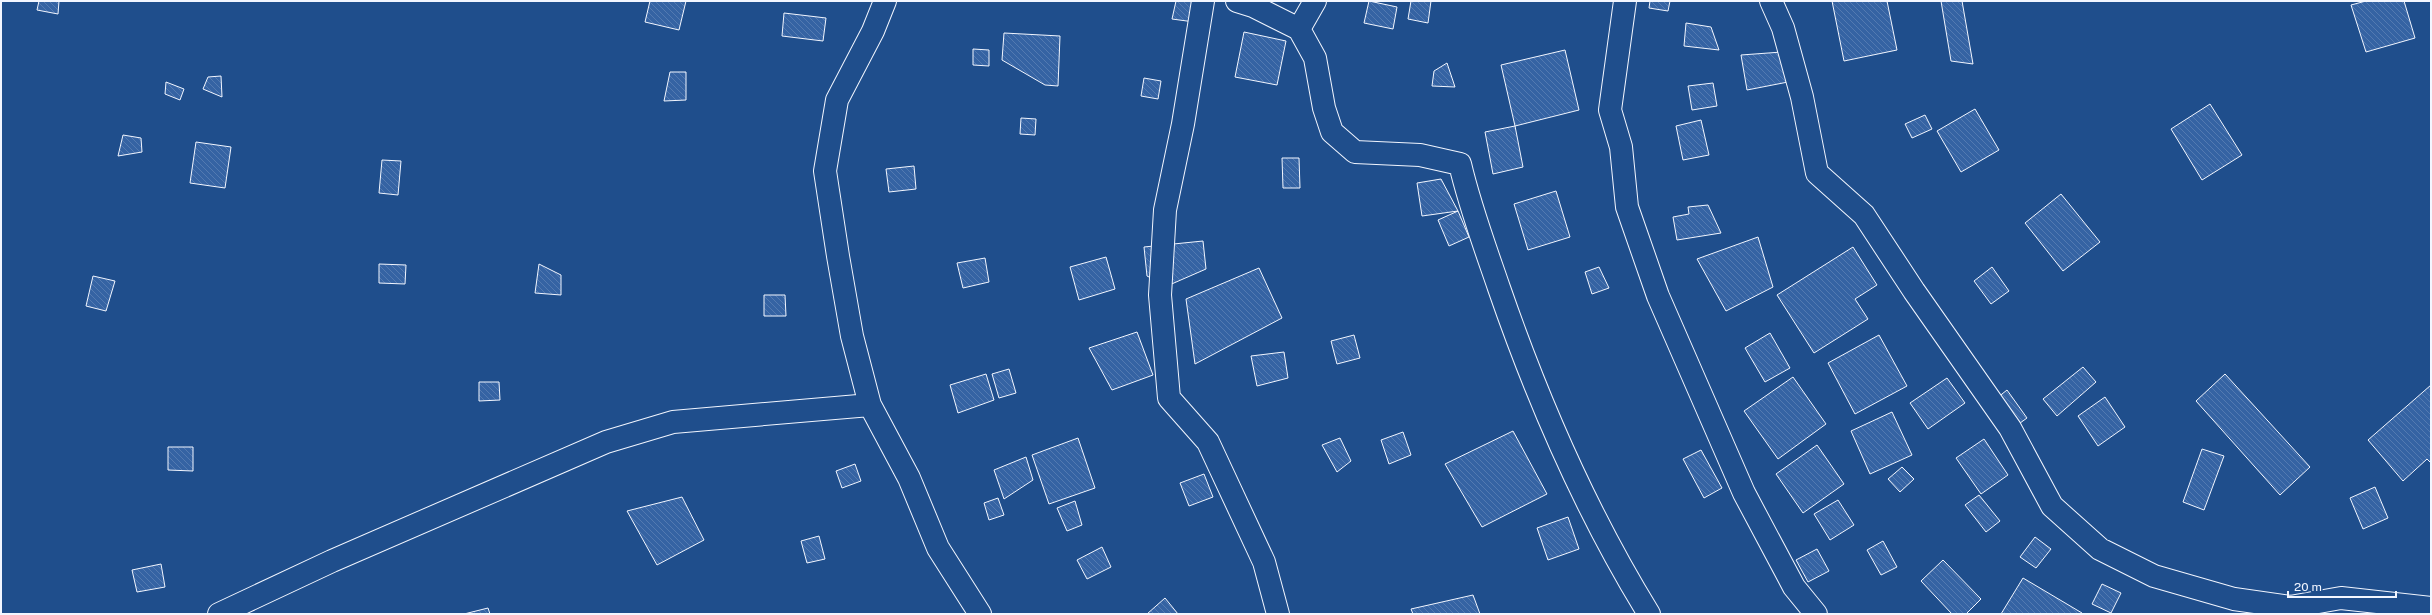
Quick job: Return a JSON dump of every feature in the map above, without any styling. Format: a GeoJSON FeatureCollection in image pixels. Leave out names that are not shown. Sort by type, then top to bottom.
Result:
{"type":"FeatureCollection","features":[{"type":"Feature","properties":{"kind":"street"},"geometry":{"type":"LineString","coordinates":[[885,1],[873,31],[837,100],[825,171],[852,336],[870,405],[909,478],[938,548],[980,614]]}},
{"type":"Feature","properties":{"kind":"street"},"geometry":{"type":"LineString","coordinates":[[1203,1],[1183,124],[1165,210],[1160,295],[1169,398],[1208,442],[1264,562],[1278,614]]}},
{"type":"Feature","properties":{"kind":"street"},"geometry":{"type":"LineString","coordinates":[[1237,1],[1253,6],[1299,29],[1315,58],[1324,108],[1332,132],[1354,152],[1420,155],[1460,164],[1469,202],[1519,347],[1559,446],[1605,536],[1649,614]]}},
{"type":"Feature","properties":{"kind":"street"},"geometry":{"type":"LineString","coordinates":[[1299,29],[1315,1]]}},
{"type":"Feature","properties":{"kind":"street"},"geometry":{"type":"LineString","coordinates":[[1625,1],[1610,110],[1621,147],[1628,207],[1658,296],[1744,493],[1794,587],[1816,614]]}},
{"type":"Feature","properties":{"kind":"street"},"geometry":{"type":"LineString","coordinates":[[1771,1],[1784,28],[1802,97],[1817,173],[1864,215],[1914,291],[2010,428],[2052,506],[2100,549],[2154,576],[2234,599],[2290,607],[2340,598],[2431,608]]}},
{"type":"Feature","properties":{"kind":"street"},"geometry":{"type":"LineString","coordinates":[[219,614],[332,561],[606,442],[673,422],[870,405]]}},
{"type":"Feature","properties":{"kind":"building"},"geometry":{"type":"Polygon","coordinates":[[[39,1],[59,1],[58,14],[37,10],[39,1]]]}},
{"type":"Feature","properties":{"kind":"building"},"geometry":{"type":"Polygon","coordinates":[[[650,1],[686,1],[679,30],[645,22],[650,1]]]}},
{"type":"Feature","properties":{"kind":"building"},"geometry":{"type":"Polygon","coordinates":[[[1176,1],[1212,1],[1209,24],[1172,19],[1176,1]]]}},
{"type":"Feature","properties":{"kind":"building"},"geometry":{"type":"Polygon","coordinates":[[[1369,1],[1397,7],[1393,29],[1364,23],[1369,1]]]}},
{"type":"Feature","properties":{"kind":"building"},"geometry":{"type":"Polygon","coordinates":[[[1411,1],[1431,1],[1428,23],[1408,19],[1411,1]]]}},
{"type":"Feature","properties":{"kind":"building"},"geometry":{"type":"Polygon","coordinates":[[[1650,1],[1670,1],[1668,11],[1649,8],[1650,1]]]}},
{"type":"Feature","properties":{"kind":"building"},"geometry":{"type":"Polygon","coordinates":[[[1832,1],[1887,1],[1897,50],[1844,61],[1832,1]]]}},
{"type":"Feature","properties":{"kind":"building"},"geometry":{"type":"Polygon","coordinates":[[[1941,1],[1962,1],[1973,64],[1951,61],[1941,1]]]}},
{"type":"Feature","properties":{"kind":"building"},"geometry":{"type":"Polygon","coordinates":[[[2366,1],[2404,1],[2415,38],[2366,52],[2351,5],[2366,1]]]}},
{"type":"Feature","properties":{"kind":"building"},"geometry":{"type":"Polygon","coordinates":[[[784,13],[826,18],[823,41],[782,36],[784,13]]]}},
{"type":"Feature","properties":{"kind":"building"},"geometry":{"type":"Polygon","coordinates":[[[1686,23],[1711,27],[1719,50],[1684,46],[1686,23]]]}},
{"type":"Feature","properties":{"kind":"building"},"geometry":{"type":"Polygon","coordinates":[[[1244,32],[1286,41],[1277,85],[1235,77],[1244,32]]]}},
{"type":"Feature","properties":{"kind":"building"},"geometry":{"type":"Polygon","coordinates":[[[1004,33],[1060,36],[1058,86],[1045,85],[1002,60],[1004,33]]]}},
{"type":"Feature","properties":{"kind":"building"},"geometry":{"type":"Polygon","coordinates":[[[973,49],[989,50],[989,66],[973,65],[973,49]]]}},
{"type":"Feature","properties":{"kind":"building"},"geometry":{"type":"Polygon","coordinates":[[[1565,50],[1579,110],[1515,126],[1501,65],[1565,50]]]}},
{"type":"Feature","properties":{"kind":"building"},"geometry":{"type":"Polygon","coordinates":[[[1782,52],[1788,82],[1747,90],[1741,55],[1782,52]]]}},
{"type":"Feature","properties":{"kind":"building"},"geometry":{"type":"Polygon","coordinates":[[[1447,63],[1455,87],[1432,86],[1434,71],[1447,63]]]}},
{"type":"Feature","properties":{"kind":"building"},"geometry":{"type":"Polygon","coordinates":[[[670,72],[686,72],[686,100],[664,101],[670,72]]]}},
{"type":"Feature","properties":{"kind":"building"},"geometry":{"type":"Polygon","coordinates":[[[221,76],[222,97],[203,89],[208,77],[221,76]]]}},
{"type":"Feature","properties":{"kind":"building"},"geometry":{"type":"Polygon","coordinates":[[[1144,78],[1161,81],[1158,99],[1141,96],[1144,78]]]}},
{"type":"Feature","properties":{"kind":"building"},"geometry":{"type":"Polygon","coordinates":[[[166,82],[184,89],[180,100],[165,94],[166,82]]]}},
{"type":"Feature","properties":{"kind":"building"},"geometry":{"type":"Polygon","coordinates":[[[1713,83],[1717,106],[1692,110],[1688,86],[1713,83]]]}},
{"type":"Feature","properties":{"kind":"building"},"geometry":{"type":"Polygon","coordinates":[[[2210,104],[2242,155],[2202,180],[2171,129],[2210,104]]]}},
{"type":"Feature","properties":{"kind":"building"},"geometry":{"type":"Polygon","coordinates":[[[1975,109],[1999,150],[1961,172],[1937,131],[1975,109]]]}},
{"type":"Feature","properties":{"kind":"building"},"geometry":{"type":"Polygon","coordinates":[[[1925,115],[1932,129],[1912,138],[1905,124],[1925,115]]]}},
{"type":"Feature","properties":{"kind":"building"},"geometry":{"type":"Polygon","coordinates":[[[1021,118],[1036,119],[1035,135],[1020,134],[1021,118]]]}},
{"type":"Feature","properties":{"kind":"building"},"geometry":{"type":"Polygon","coordinates":[[[1701,120],[1709,155],[1683,160],[1676,126],[1701,120]]]}},
{"type":"Feature","properties":{"kind":"building"},"geometry":{"type":"Polygon","coordinates":[[[1515,126],[1523,167],[1493,174],[1485,132],[1515,126]]]}},
{"type":"Feature","properties":{"kind":"building"},"geometry":{"type":"Polygon","coordinates":[[[123,135],[141,138],[142,152],[118,156],[123,135]]]}},
{"type":"Feature","properties":{"kind":"building"},"geometry":{"type":"Polygon","coordinates":[[[196,142],[231,147],[225,188],[190,183],[196,142]]]}},
{"type":"Feature","properties":{"kind":"building"},"geometry":{"type":"Polygon","coordinates":[[[1282,158],[1299,158],[1300,188],[1283,188],[1282,158]]]}},
{"type":"Feature","properties":{"kind":"building"},"geometry":{"type":"Polygon","coordinates":[[[382,160],[401,161],[398,195],[379,193],[382,160]]]}},
{"type":"Feature","properties":{"kind":"building"},"geometry":{"type":"Polygon","coordinates":[[[914,166],[916,189],[889,192],[886,169],[914,166]]]}},
{"type":"Feature","properties":{"kind":"building"},"geometry":{"type":"Polygon","coordinates":[[[1441,179],[1458,211],[1422,216],[1417,183],[1441,179]]]}},
{"type":"Feature","properties":{"kind":"building"},"geometry":{"type":"Polygon","coordinates":[[[1556,191],[1570,237],[1528,250],[1514,204],[1556,191]]]}},
{"type":"Feature","properties":{"kind":"building"},"geometry":{"type":"Polygon","coordinates":[[[2061,194],[2100,242],[2063,271],[2025,223],[2061,194]]]}},
{"type":"Feature","properties":{"kind":"building"},"geometry":{"type":"Polygon","coordinates":[[[1708,205],[1721,233],[1677,240],[1673,217],[1689,214],[1688,207],[1708,205]]]}},
{"type":"Feature","properties":{"kind":"building"},"geometry":{"type":"Polygon","coordinates":[[[1458,211],[1469,237],[1449,246],[1438,220],[1458,211]]]}},
{"type":"Feature","properties":{"kind":"building"},"geometry":{"type":"Polygon","coordinates":[[[1758,237],[1773,287],[1726,311],[1697,259],[1758,237]]]}},
{"type":"Feature","properties":{"kind":"building"},"geometry":{"type":"Polygon","coordinates":[[[1203,241],[1206,269],[1167,286],[1147,276],[1144,247],[1203,241]]]}},
{"type":"Feature","properties":{"kind":"building"},"geometry":{"type":"Polygon","coordinates":[[[1853,247],[1877,285],[1855,299],[1868,319],[1814,353],[1777,295],[1853,247]]]}},
{"type":"Feature","properties":{"kind":"building"},"geometry":{"type":"Polygon","coordinates":[[[1106,257],[1115,289],[1079,300],[1070,267],[1106,257]]]}},
{"type":"Feature","properties":{"kind":"building"},"geometry":{"type":"Polygon","coordinates":[[[985,258],[989,282],[963,288],[957,263],[985,258]]]}},
{"type":"Feature","properties":{"kind":"building"},"geometry":{"type":"Polygon","coordinates":[[[379,264],[406,265],[405,284],[379,283],[379,264]]]}},
{"type":"Feature","properties":{"kind":"building"},"geometry":{"type":"Polygon","coordinates":[[[539,264],[561,275],[561,295],[535,293],[539,264]]]}},
{"type":"Feature","properties":{"kind":"building"},"geometry":{"type":"Polygon","coordinates":[[[1599,267],[1609,288],[1592,294],[1585,272],[1599,267]]]}},
{"type":"Feature","properties":{"kind":"building"},"geometry":{"type":"Polygon","coordinates":[[[1992,267],[2009,291],[1991,304],[1974,281],[1992,267]]]}},
{"type":"Feature","properties":{"kind":"building"},"geometry":{"type":"Polygon","coordinates":[[[1259,268],[1282,318],[1195,364],[1186,299],[1259,268]]]}},
{"type":"Feature","properties":{"kind":"building"},"geometry":{"type":"Polygon","coordinates":[[[93,276],[115,281],[106,311],[86,306],[93,276]]]}},
{"type":"Feature","properties":{"kind":"building"},"geometry":{"type":"Polygon","coordinates":[[[764,295],[785,295],[786,316],[764,316],[764,295]]]}},
{"type":"Feature","properties":{"kind":"building"},"geometry":{"type":"Polygon","coordinates":[[[1137,332],[1153,375],[1112,390],[1089,348],[1137,332]]]}},
{"type":"Feature","properties":{"kind":"building"},"geometry":{"type":"Polygon","coordinates":[[[1770,333],[1790,368],[1765,382],[1745,348],[1770,333]]]}},
{"type":"Feature","properties":{"kind":"building"},"geometry":{"type":"Polygon","coordinates":[[[1354,335],[1360,358],[1337,364],[1331,341],[1354,335]]]}},
{"type":"Feature","properties":{"kind":"building"},"geometry":{"type":"Polygon","coordinates":[[[1879,335],[1907,386],[1855,414],[1828,363],[1879,335]]]}},
{"type":"Feature","properties":{"kind":"building"},"geometry":{"type":"Polygon","coordinates":[[[1284,352],[1288,378],[1257,386],[1251,356],[1284,352]]]}},
{"type":"Feature","properties":{"kind":"building"},"geometry":{"type":"Polygon","coordinates":[[[2083,367],[2096,382],[2057,416],[2043,399],[2083,367]]]}},
{"type":"Feature","properties":{"kind":"building"},"geometry":{"type":"Polygon","coordinates":[[[1009,369],[1016,393],[999,398],[992,374],[1009,369]]]}},
{"type":"Feature","properties":{"kind":"building"},"geometry":{"type":"Polygon","coordinates":[[[986,374],[994,400],[958,413],[950,385],[986,374]]]}},
{"type":"Feature","properties":{"kind":"building"},"geometry":{"type":"Polygon","coordinates":[[[2225,374],[2310,467],[2280,495],[2196,401],[2225,374]]]}},
{"type":"Feature","properties":{"kind":"building"},"geometry":{"type":"Polygon","coordinates":[[[1793,377],[1826,424],[1778,459],[1744,411],[1793,377]]]}},
{"type":"Feature","properties":{"kind":"building"},"geometry":{"type":"Polygon","coordinates":[[[1947,378],[1965,403],[1928,429],[1910,403],[1947,378]]]}},
{"type":"Feature","properties":{"kind":"building"},"geometry":{"type":"Polygon","coordinates":[[[479,382],[499,382],[500,400],[479,401],[479,382]]]}},
{"type":"Feature","properties":{"kind":"building"},"geometry":{"type":"Polygon","coordinates":[[[2431,385],[2431,463],[2427,459],[2403,481],[2368,440],[2431,385]]]}},
{"type":"Feature","properties":{"kind":"building"},"geometry":{"type":"Polygon","coordinates":[[[2007,390],[2027,418],[2016,426],[1997,398],[2007,390]]]}},
{"type":"Feature","properties":{"kind":"building"},"geometry":{"type":"Polygon","coordinates":[[[2105,397],[2125,427],[2098,446],[2078,416],[2105,397]]]}},
{"type":"Feature","properties":{"kind":"building"},"geometry":{"type":"Polygon","coordinates":[[[1892,412],[1912,455],[1870,474],[1851,431],[1892,412]]]}},
{"type":"Feature","properties":{"kind":"building"},"geometry":{"type":"Polygon","coordinates":[[[1513,431],[1547,494],[1482,527],[1445,464],[1513,431]]]}},
{"type":"Feature","properties":{"kind":"building"},"geometry":{"type":"Polygon","coordinates":[[[1403,432],[1411,455],[1389,464],[1381,440],[1403,432]]]}},
{"type":"Feature","properties":{"kind":"building"},"geometry":{"type":"Polygon","coordinates":[[[1078,438],[1095,488],[1049,504],[1032,455],[1078,438]]]}},
{"type":"Feature","properties":{"kind":"building"},"geometry":{"type":"Polygon","coordinates":[[[1340,438],[1351,461],[1337,472],[1322,445],[1340,438]]]}},
{"type":"Feature","properties":{"kind":"building"},"geometry":{"type":"Polygon","coordinates":[[[1984,439],[2008,475],[1981,494],[1956,458],[1984,439]]]}},
{"type":"Feature","properties":{"kind":"building"},"geometry":{"type":"Polygon","coordinates":[[[1817,445],[1844,484],[1803,513],[1776,474],[1817,445]]]}},
{"type":"Feature","properties":{"kind":"building"},"geometry":{"type":"Polygon","coordinates":[[[168,447],[193,447],[193,471],[168,470],[168,447]]]}},
{"type":"Feature","properties":{"kind":"building"},"geometry":{"type":"Polygon","coordinates":[[[2202,449],[2224,456],[2204,510],[2183,502],[2202,449]]]}},
{"type":"Feature","properties":{"kind":"building"},"geometry":{"type":"Polygon","coordinates":[[[1701,450],[1722,488],[1704,498],[1683,459],[1701,450]]]}},
{"type":"Feature","properties":{"kind":"building"},"geometry":{"type":"Polygon","coordinates":[[[1026,457],[1033,480],[1004,499],[994,470],[1026,457]]]}},
{"type":"Feature","properties":{"kind":"building"},"geometry":{"type":"Polygon","coordinates":[[[855,464],[861,481],[842,488],[836,471],[855,464]]]}},
{"type":"Feature","properties":{"kind":"building"},"geometry":{"type":"Polygon","coordinates":[[[1902,467],[1914,479],[1900,492],[1888,479],[1902,467]]]}},
{"type":"Feature","properties":{"kind":"building"},"geometry":{"type":"Polygon","coordinates":[[[1204,474],[1213,497],[1189,506],[1180,483],[1204,474]]]}},
{"type":"Feature","properties":{"kind":"building"},"geometry":{"type":"Polygon","coordinates":[[[2375,487],[2388,518],[2363,529],[2350,498],[2375,487]]]}},
{"type":"Feature","properties":{"kind":"building"},"geometry":{"type":"Polygon","coordinates":[[[1979,495],[2000,521],[1986,532],[1965,505],[1979,495]]]}},
{"type":"Feature","properties":{"kind":"building"},"geometry":{"type":"Polygon","coordinates":[[[682,497],[704,540],[657,565],[627,511],[682,497]]]}},
{"type":"Feature","properties":{"kind":"building"},"geometry":{"type":"Polygon","coordinates":[[[998,498],[1004,515],[989,520],[984,503],[998,498]]]}},
{"type":"Feature","properties":{"kind":"building"},"geometry":{"type":"Polygon","coordinates":[[[1838,500],[1854,525],[1830,540],[1814,514],[1838,500]]]}},
{"type":"Feature","properties":{"kind":"building"},"geometry":{"type":"Polygon","coordinates":[[[1075,501],[1082,525],[1067,531],[1057,508],[1075,501]]]}},
{"type":"Feature","properties":{"kind":"building"},"geometry":{"type":"Polygon","coordinates":[[[1568,517],[1579,549],[1548,560],[1537,528],[1568,517]]]}},
{"type":"Feature","properties":{"kind":"building"},"geometry":{"type":"Polygon","coordinates":[[[819,536],[825,559],[807,563],[801,541],[819,536]]]}},
{"type":"Feature","properties":{"kind":"building"},"geometry":{"type":"Polygon","coordinates":[[[2035,537],[2051,549],[2036,568],[2020,557],[2035,537]]]}},
{"type":"Feature","properties":{"kind":"building"},"geometry":{"type":"Polygon","coordinates":[[[1883,541],[1897,567],[1881,575],[1867,550],[1883,541]]]}},
{"type":"Feature","properties":{"kind":"building"},"geometry":{"type":"Polygon","coordinates":[[[1102,547],[1111,567],[1087,579],[1077,560],[1102,547]]]}},
{"type":"Feature","properties":{"kind":"building"},"geometry":{"type":"Polygon","coordinates":[[[1817,549],[1829,571],[1808,582],[1796,560],[1817,549]]]}},
{"type":"Feature","properties":{"kind":"building"},"geometry":{"type":"Polygon","coordinates":[[[1943,560],[1981,599],[1966,614],[1952,614],[1921,581],[1943,560]]]}},
{"type":"Feature","properties":{"kind":"building"},"geometry":{"type":"Polygon","coordinates":[[[161,564],[165,587],[137,592],[132,570],[161,564]]]}},
{"type":"Feature","properties":{"kind":"building"},"geometry":{"type":"Polygon","coordinates":[[[2023,578],[2082,613],[2001,614],[2023,578]]]}},
{"type":"Feature","properties":{"kind":"building"},"geometry":{"type":"Polygon","coordinates":[[[2102,584],[2121,593],[2111,613],[2092,604],[2102,584]]]}},
{"type":"Feature","properties":{"kind":"building"},"geometry":{"type":"Polygon","coordinates":[[[1473,595],[1480,614],[1413,614],[1411,609],[1473,595]]]}},
{"type":"Feature","properties":{"kind":"building"},"geometry":{"type":"Polygon","coordinates":[[[1165,598],[1178,614],[1147,614],[1165,598]]]}},
{"type":"Feature","properties":{"kind":"building"},"geometry":{"type":"Polygon","coordinates":[[[488,608],[490,614],[464,614],[488,608]]]}}]}
